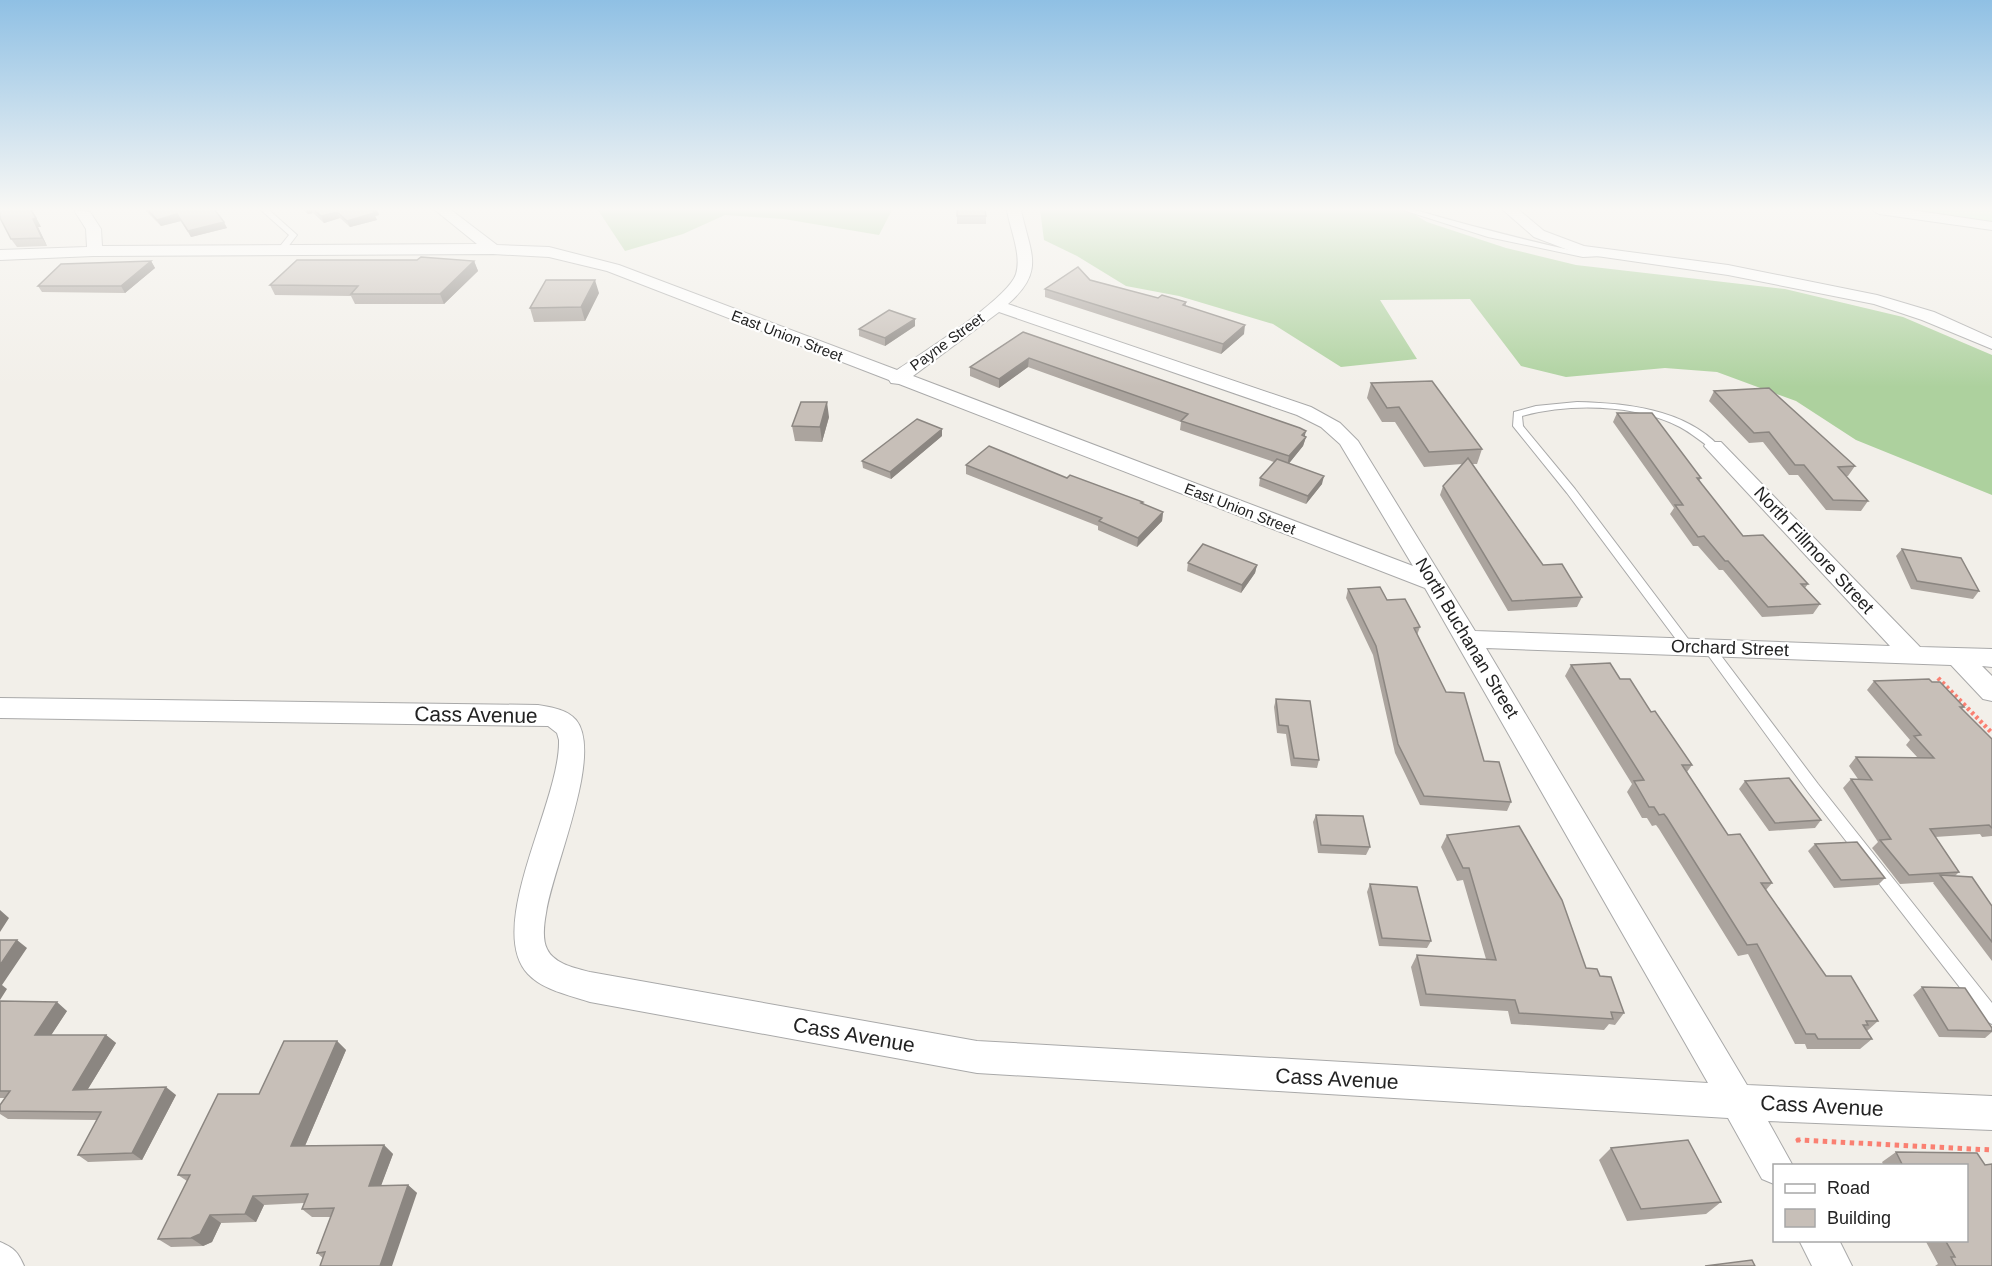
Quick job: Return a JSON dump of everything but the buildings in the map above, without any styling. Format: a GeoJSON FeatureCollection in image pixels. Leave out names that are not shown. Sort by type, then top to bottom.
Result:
{"type":"FeatureCollection","features":[{"type":"Feature","properties":{"kind":"street","name":"East Union Street"},"geometry":{"type":"LineString","coordinates":[[616,269],[897,379],[1434,583]]}},
{"type":"Feature","properties":{"kind":"street","name":"Payne Street"},"geometry":{"type":"LineString","coordinates":[[897,379],[996,306],[1019,285],[1024,274],[1023,269]]}},
{"type":"Feature","properties":{"kind":"street"},"geometry":{"type":"LineString","coordinates":[[1721,269],[1877,300],[1928,316],[1992,344]]}},
{"type":"Feature","properties":{"kind":"street","name":"North Buchanan Street"},"geometry":{"type":"LineString","coordinates":[[996,306],[1324,419],[1338,429],[1348,441],[1468,639],[1773,1164]]}},
{"type":"Feature","properties":{"kind":"street","name":"North Fillmore Street"},"geometry":{"type":"LineString","coordinates":[[1714,446],[1912,655]]}},
{"type":"Feature","properties":{"kind":"street","name":"Orchard Street"},"geometry":{"type":"LineString","coordinates":[[1468,639],[1992,658]]}},
{"type":"Feature","properties":{"kind":"street"},"geometry":{"type":"LineString","coordinates":[[1957,656],[1992,693]]}},
{"type":"Feature","properties":{"kind":"street","name":"Cass Avenue"},"geometry":{"type":"LineString","coordinates":[[0,708],[538,715],[560,720],[567,727],[573,744],[566,792],[532,901],[528,934],[532,953],[543,968],[554,976],[590,987],[978,1057],[1737,1101],[1992,1113]]}},
{"type":"Feature","properties":{"kind":"street"},"geometry":{"type":"LineString","coordinates":[[1819,1242],[1833,1266]]}},
{"type":"Feature","properties":{"kind":"street"},"geometry":{"type":"LineString","coordinates":[[0,1261],[5,1266]]}},
{"type":"Feature","properties":{"kind":"lane"},"geometry":{"type":"LineString","coordinates":[[1714,446],[1681,424],[1644,412],[1597,406],[1538,407],[1517,414],[1518,426],[1870,858],[1992,1017]]}},
{"type":"Feature","properties":{"kind":"path"},"geometry":{"type":"LineString","coordinates":[[1934,675],[1992,733]]}},
{"type":"Feature","properties":{"kind":"path"},"geometry":{"type":"LineString","coordinates":[[1801,1148],[1798,1140],[1992,1150]]}},
{"type":"Feature","properties":{"kind":"green space"},"geometry":{"type":"Polygon","coordinates":[[[1098,269],[1612,269],[1785,289],[1903,317],[1992,355],[1992,495],[1856,440],[1796,401],[1717,372],[1665,368],[1566,377],[1521,366],[1470,299],[1380,300],[1417,359],[1341,367],[1273,324],[1179,296],[1126,286],[1098,269]]]}}]}
